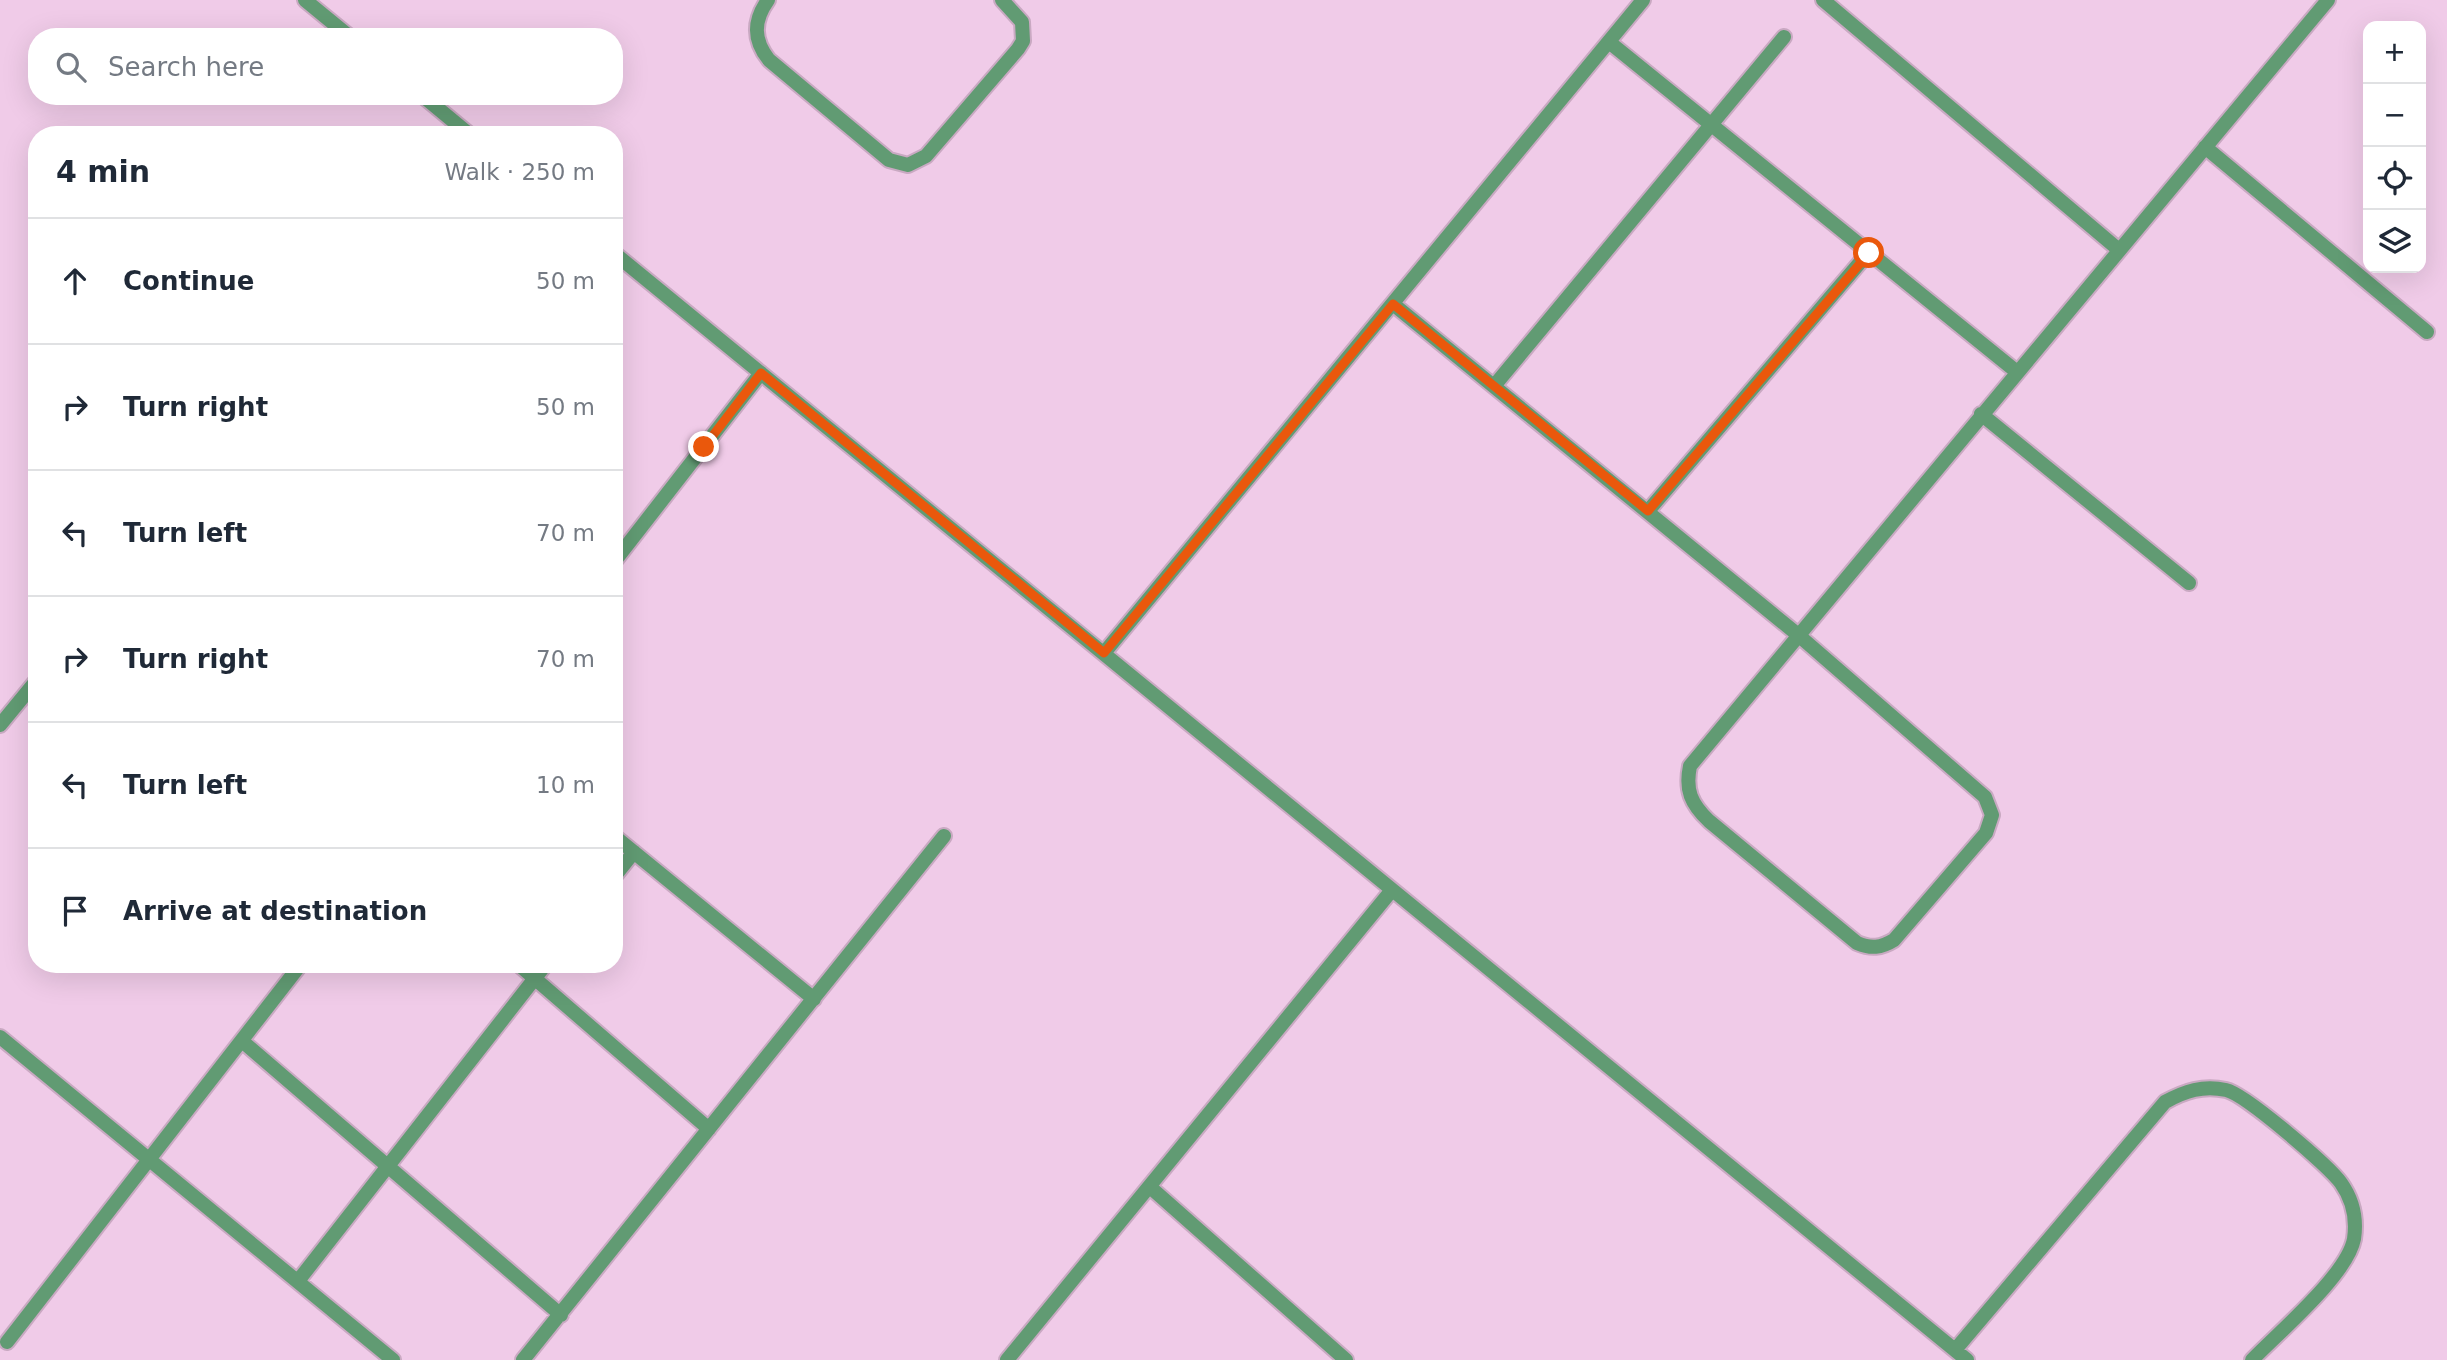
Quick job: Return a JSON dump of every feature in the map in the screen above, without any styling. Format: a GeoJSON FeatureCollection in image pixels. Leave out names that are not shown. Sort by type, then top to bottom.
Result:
{"type":"FeatureCollection","features":[{"type":"Feature","properties":{"kind":"lane"},"geometry":{"type":"LineString","coordinates":[[306,0],[339,28]]}},
{"type":"Feature","properties":{"kind":"lane"},"geometry":{"type":"LineString","coordinates":[[768,0],[759,13],[756,38],[769,60],[889,160],[908,164],[926,156],[1023,41],[1022,22],[1002,0]]}},
{"type":"Feature","properties":{"kind":"lane"},"geometry":{"type":"LineString","coordinates":[[1104,653],[1643,0]]}},
{"type":"Feature","properties":{"kind":"lane"},"geometry":{"type":"LineString","coordinates":[[1823,0],[2119,250]]}},
{"type":"Feature","properties":{"kind":"lane"},"geometry":{"type":"LineString","coordinates":[[1393,304],[1797,634],[1985,797],[1990,805],[1991,824],[1986,833],[1894,940],[1876,948],[1857,943],[1709,821],[1692,803],[1688,791],[1690,766],[1797,634],[2328,0]]}},
{"type":"Feature","properties":{"kind":"lane"},"geometry":{"type":"LineString","coordinates":[[1494,386],[1784,37]]}},
{"type":"Feature","properties":{"kind":"lane"},"geometry":{"type":"LineString","coordinates":[[1609,41],[2017,372]]}},
{"type":"Feature","properties":{"kind":"lane"},"geometry":{"type":"LineString","coordinates":[[434,105],[459,126]]}},
{"type":"Feature","properties":{"kind":"lane"},"geometry":{"type":"LineString","coordinates":[[2205,147],[2427,332]]}},
{"type":"Feature","properties":{"kind":"lane"},"geometry":{"type":"LineString","coordinates":[[1648,511],[1869,253]]}},
{"type":"Feature","properties":{"kind":"lane"},"geometry":{"type":"LineString","coordinates":[[623,260],[1967,1360]]}},
{"type":"Feature","properties":{"kind":"lane"},"geometry":{"type":"LineString","coordinates":[[623,550],[761,373]]}},
{"type":"Feature","properties":{"kind":"lane"},"geometry":{"type":"LineString","coordinates":[[1981,414],[2189,583]]}},
{"type":"Feature","properties":{"kind":"lane"},"geometry":{"type":"LineString","coordinates":[[0,725],[28,691]]}},
{"type":"Feature","properties":{"kind":"lane"},"geometry":{"type":"LineString","coordinates":[[523,1360],[944,836]]}},
{"type":"Feature","properties":{"kind":"lane"},"geometry":{"type":"LineString","coordinates":[[623,843],[814,999]]}},
{"type":"Feature","properties":{"kind":"lane"},"geometry":{"type":"LineString","coordinates":[[623,866],[634,852]]}},
{"type":"Feature","properties":{"kind":"lane"},"geometry":{"type":"LineString","coordinates":[[1007,1360],[1392,890]]}},
{"type":"Feature","properties":{"kind":"lane"},"geometry":{"type":"LineString","coordinates":[[7,1342],[294,973]]}},
{"type":"Feature","properties":{"kind":"lane"},"geometry":{"type":"LineString","coordinates":[[528,973],[709,1129]]}},
{"type":"Feature","properties":{"kind":"lane"},"geometry":{"type":"LineString","coordinates":[[298,1281],[539,973]]}},
{"type":"Feature","properties":{"kind":"lane"},"geometry":{"type":"LineString","coordinates":[[0,1037],[393,1360]]}},
{"type":"Feature","properties":{"kind":"lane"},"geometry":{"type":"LineString","coordinates":[[242,1041],[561,1315]]}},
{"type":"Feature","properties":{"kind":"lane"},"geometry":{"type":"LineString","coordinates":[[1955,1350],[2165,1102],[2184,1092],[2206,1087],[2228,1090],[2248,1101],[2340,1182],[2351,1200],[2356,1219],[2347,1260],[2252,1360]]}},
{"type":"Feature","properties":{"kind":"lane"},"geometry":{"type":"LineString","coordinates":[[1150,1186],[1346,1360]]}},
{"type":"Feature","properties":{"kind":"route"},"geometry":{"type":"LineString","coordinates":[[704,447],[761,373],[1104,653],[1393,304],[1648,511],[1869,253]]}}]}
